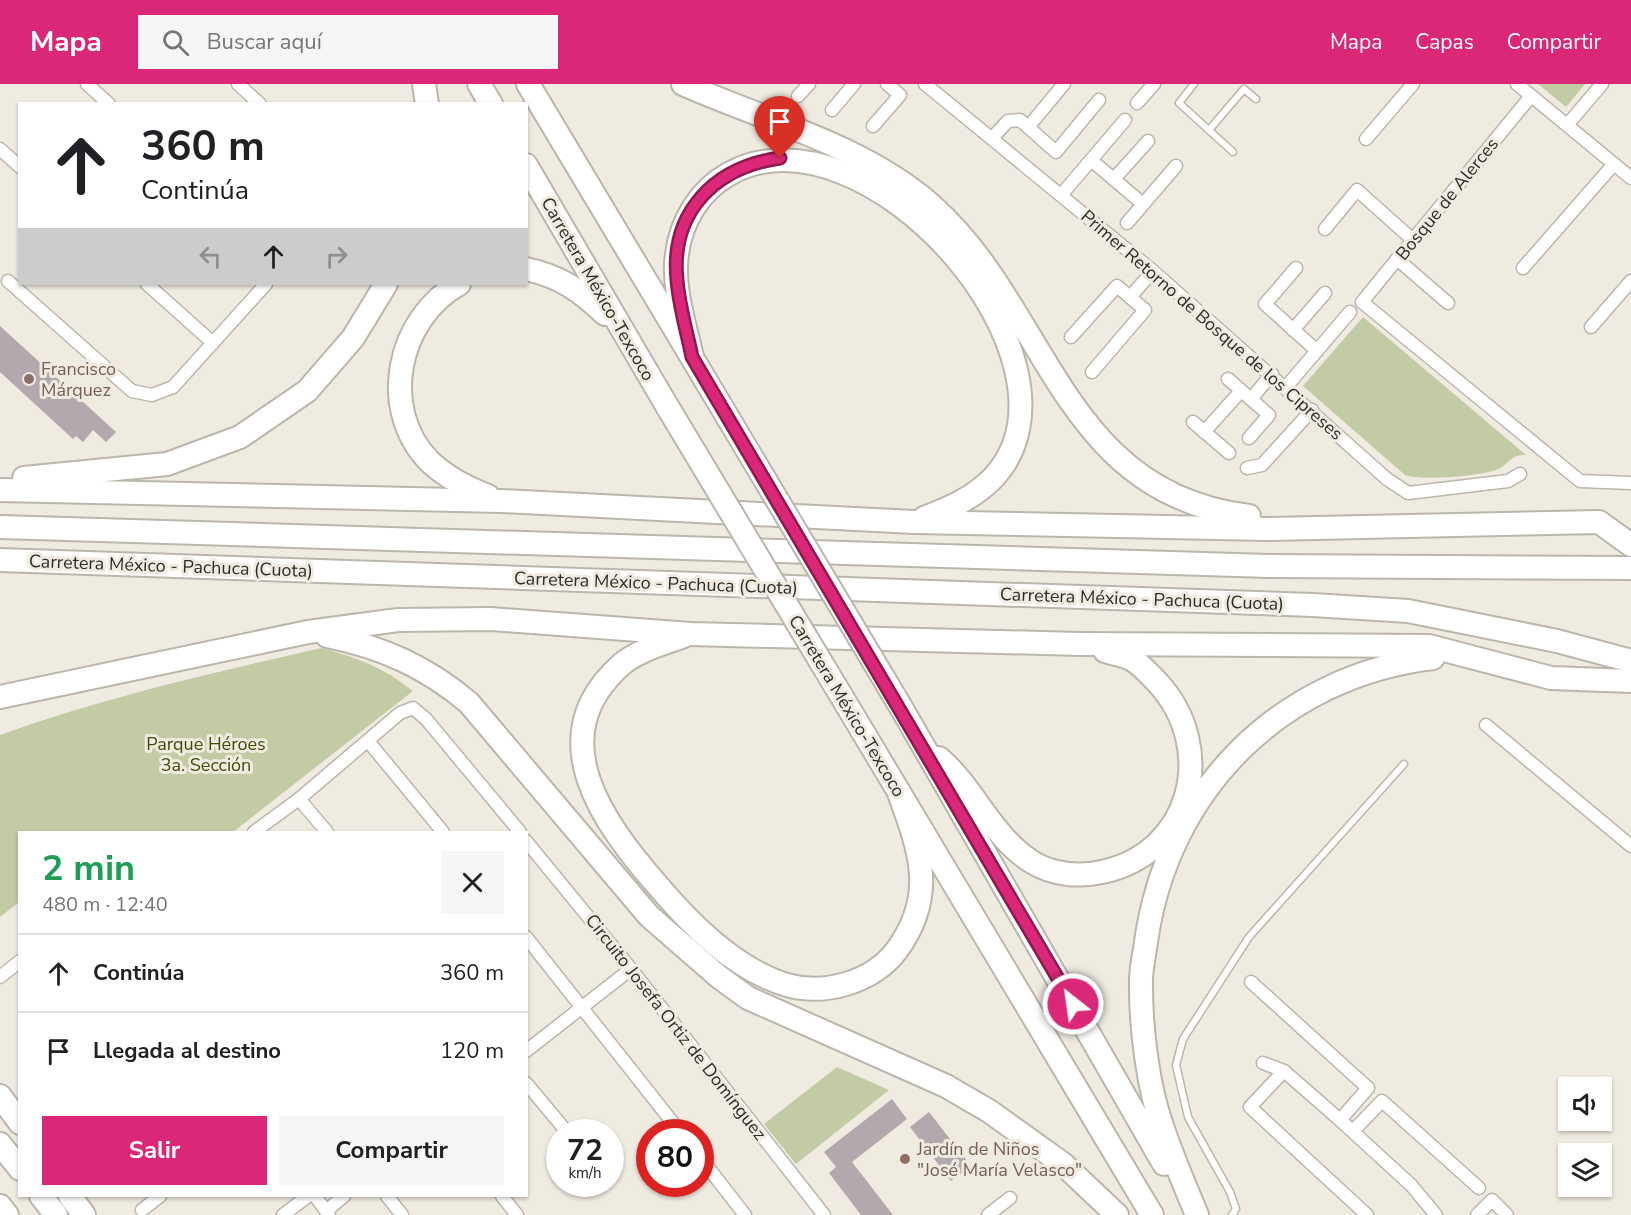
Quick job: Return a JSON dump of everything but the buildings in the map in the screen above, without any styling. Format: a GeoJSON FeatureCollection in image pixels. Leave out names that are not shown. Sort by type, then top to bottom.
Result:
{"type":"FeatureCollection","features":[{"type":"Feature","properties":{"kind":"highway"},"geometry":{"type":"LineString","coordinates":[[424,84],[427,102]]}},
{"type":"Feature","properties":{"kind":"highway"},"geometry":{"type":"LineString","coordinates":[[479,84],[490,102]]}},
{"type":"Feature","properties":{"kind":"highway"},"geometry":{"type":"LineString","coordinates":[[528,84],[902,709],[1195,1215]]}},
{"type":"Feature","properties":{"kind":"highway"},"geometry":{"type":"LineString","coordinates":[[683,84],[876,166],[902,182],[930,204],[958,230],[984,262],[1050,372],[1088,427],[1112,453],[1132,468],[1190,503],[1222,513],[1319,526]]}},
{"type":"Feature","properties":{"kind":"highway"},"geometry":{"type":"LineString","coordinates":[[692,357],[677,281],[676,256],[681,231],[692,210],[720,178],[757,161],[800,159],[846,172],[914,214],[972,277],[1013,357],[1022,390],[1022,416],[1016,439],[996,475],[962,502],[914,522]]}},
{"type":"Feature","properties":{"kind":"highway","name":"Carretera México-Texcoco"},"geometry":{"type":"LineString","coordinates":[[528,168],[667,406],[1152,1215]]}},
{"type":"Feature","properties":{"kind":"highway"},"geometry":{"type":"LineString","coordinates":[[528,270],[560,279],[578,289],[623,332]]}},
{"type":"Feature","properties":{"kind":"highway"},"geometry":{"type":"LineString","coordinates":[[0,481],[167,464],[240,436],[307,391],[353,338],[385,285]]}},
{"type":"Feature","properties":{"kind":"highway"},"geometry":{"type":"LineString","coordinates":[[457,285],[436,299],[414,327],[405,348],[400,377],[401,402],[406,423],[428,459],[459,484],[501,501]]}},
{"type":"Feature","properties":{"kind":"highway"},"geometry":{"type":"LineString","coordinates":[[0,490],[501,501],[914,522],[1267,529],[1319,526],[1599,522],[1631,545]]}},
{"type":"Feature","properties":{"kind":"highway","name":"Carretera México - Pachuca (Cuota)"},"geometry":{"type":"LineString","coordinates":[[0,527],[1269,566],[1631,568]]}},
{"type":"Feature","properties":{"kind":"highway","name":"Carretera México - Pachuca (Cuota)"},"geometry":{"type":"LineString","coordinates":[[0,560],[1313,605],[1408,611],[1557,641],[1631,661]]}},
{"type":"Feature","properties":{"kind":"highway"},"geometry":{"type":"LineString","coordinates":[[0,697],[308,632],[398,620],[491,619],[691,634],[1080,644],[1429,646],[1551,678],[1631,681]]}},
{"type":"Feature","properties":{"kind":"highway"},"geometry":{"type":"LineString","coordinates":[[308,632],[358,642],[391,653],[446,684],[494,730],[649,916],[719,977],[748,998],[946,1086],[989,1111],[1063,1164],[1117,1215]]}},
{"type":"Feature","properties":{"kind":"highway"},"geometry":{"type":"LineString","coordinates":[[691,634],[639,654],[623,663],[604,684],[589,710],[581,740],[584,769],[595,801],[616,836],[678,910],[719,946],[758,973],[788,985],[819,988],[844,986],[871,973],[891,958],[908,934],[918,910],[922,883],[920,851],[899,793]]}},
{"type":"Feature","properties":{"kind":"highway"},"geometry":{"type":"LineString","coordinates":[[923,745],[958,776],[995,827],[1016,851],[1033,863],[1050,871],[1089,875],[1112,870],[1133,861],[1165,835],[1181,811],[1188,790],[1192,765],[1189,743],[1182,719],[1169,696],[1150,676],[1131,659],[1080,644]]}},
{"type":"Feature","properties":{"kind":"highway"},"geometry":{"type":"LineString","coordinates":[[1195,1215],[1161,1124],[1149,1067],[1140,986],[1152,903],[1176,839],[1203,794],[1240,748],[1290,707],[1349,677],[1398,662],[1461,655]]}},
{"type":"Feature","properties":{"kind":"highway"},"geometry":{"type":"LineString","coordinates":[[0,704],[46,689]]}},
{"type":"Feature","properties":{"kind":"highway"},"geometry":{"type":"LineString","coordinates":[[0,1096],[18,1121]]}},
{"type":"Feature","properties":{"kind":"highway"},"geometry":{"type":"LineString","coordinates":[[0,1144],[18,1166]]}},
{"type":"Feature","properties":{"kind":"highway"},"geometry":{"type":"LineString","coordinates":[[42,1197],[56,1215]]}},
{"type":"Feature","properties":{"kind":"highway"},"geometry":{"type":"LineString","coordinates":[[71,1197],[84,1215]]}},
{"type":"Feature","properties":{"kind":"highway"},"geometry":{"type":"LineString","coordinates":[[0,1206],[7,1215]]}},
{"type":"Feature","properties":{"kind":"street"},"geometry":{"type":"LineString","coordinates":[[238,84],[258,102]]}},
{"type":"Feature","properties":{"kind":"street"},"geometry":{"type":"LineString","coordinates":[[798,96],[809,84]]}},
{"type":"Feature","properties":{"kind":"street"},"geometry":{"type":"LineString","coordinates":[[832,110],[854,84]]}},
{"type":"Feature","properties":{"kind":"street"},"geometry":{"type":"LineString","coordinates":[[873,126],[900,95],[887,84]]}},
{"type":"Feature","properties":{"kind":"street","name":"Primer Retorno de Bosque de los Cipreses"},"geometry":{"type":"LineString","coordinates":[[925,84],[1062,194],[1153,271],[1272,374],[1387,479],[1408,493],[1508,481],[1520,474]]}},
{"type":"Feature","properties":{"kind":"street"},"geometry":{"type":"LineString","coordinates":[[1029,126],[1064,84]]}},
{"type":"Feature","properties":{"kind":"street"},"geometry":{"type":"LineString","coordinates":[[1137,103],[1154,84]]}},
{"type":"Feature","properties":{"kind":"street"},"geometry":{"type":"LineString","coordinates":[[1366,139],[1413,84]]}},
{"type":"Feature","properties":{"kind":"street"},"geometry":{"type":"LineString","coordinates":[[1517,84],[1631,178]]}},
{"type":"Feature","properties":{"kind":"street"},"geometry":{"type":"LineString","coordinates":[[1568,124],[1602,84]]}},
{"type":"Feature","properties":{"kind":"street"},"geometry":{"type":"LineString","coordinates":[[92,86],[107,102]]}},
{"type":"Feature","properties":{"kind":"street","name":"Bosque de Alerces"},"geometry":{"type":"LineString","coordinates":[[1531,96],[1362,302],[1580,482],[1631,483]]}},
{"type":"Feature","properties":{"kind":"street"},"geometry":{"type":"LineString","coordinates":[[992,138],[1013,119],[1020,120],[1056,152],[1099,100]]}},
{"type":"Feature","properties":{"kind":"street"},"geometry":{"type":"LineString","coordinates":[[1062,194],[1125,120]]}},
{"type":"Feature","properties":{"kind":"street"},"geometry":{"type":"LineString","coordinates":[[1114,179],[1148,141]]}},
{"type":"Feature","properties":{"kind":"street"},"geometry":{"type":"LineString","coordinates":[[0,149],[18,164]]}},
{"type":"Feature","properties":{"kind":"street"},"geometry":{"type":"LineString","coordinates":[[1091,160],[1143,204]]}},
{"type":"Feature","properties":{"kind":"street"},"geometry":{"type":"LineString","coordinates":[[1523,268],[1614,164]]}},
{"type":"Feature","properties":{"kind":"street"},"geometry":{"type":"LineString","coordinates":[[1127,223],[1176,166]]}},
{"type":"Feature","properties":{"kind":"street"},"geometry":{"type":"LineString","coordinates":[[1325,230],[1357,189],[1413,240]]}},
{"type":"Feature","properties":{"kind":"street"},"geometry":{"type":"LineString","coordinates":[[1397,259],[1448,303]]}},
{"type":"Feature","properties":{"kind":"street"},"geometry":{"type":"LineString","coordinates":[[1296,268],[1264,304],[1317,351]]}},
{"type":"Feature","properties":{"kind":"street"},"geometry":{"type":"LineString","coordinates":[[1130,297],[1153,271]]}},
{"type":"Feature","properties":{"kind":"street"},"geometry":{"type":"LineString","coordinates":[[1591,327],[1631,280]]}},
{"type":"Feature","properties":{"kind":"street"},"geometry":{"type":"LineString","coordinates":[[8,281],[132,391],[152,395],[173,387],[265,285]]}},
{"type":"Feature","properties":{"kind":"street"},"geometry":{"type":"LineString","coordinates":[[148,285],[213,343]]}},
{"type":"Feature","properties":{"kind":"street"},"geometry":{"type":"LineString","coordinates":[[1071,338],[1117,286],[1145,310],[1092,372]]}},
{"type":"Feature","properties":{"kind":"street"},"geometry":{"type":"LineString","coordinates":[[1293,330],[1325,293]]}},
{"type":"Feature","properties":{"kind":"street"},"geometry":{"type":"LineString","coordinates":[[1286,387],[1350,312]]}},
{"type":"Feature","properties":{"kind":"street"},"geometry":{"type":"LineString","coordinates":[[1204,432],[1272,374]]}},
{"type":"Feature","properties":{"kind":"street"},"geometry":{"type":"LineString","coordinates":[[1228,379],[1269,415],[1249,438]]}},
{"type":"Feature","properties":{"kind":"street"},"geometry":{"type":"LineString","coordinates":[[1247,468],[1262,465],[1312,410]]}},
{"type":"Feature","properties":{"kind":"street"},"geometry":{"type":"LineString","coordinates":[[1193,422],[1229,453]]}},
{"type":"Feature","properties":{"kind":"street"},"geometry":{"type":"LineString","coordinates":[[255,831],[299,799],[400,713],[413,708],[426,719],[519,831]]}},
{"type":"Feature","properties":{"kind":"street"},"geometry":{"type":"LineString","coordinates":[[1486,725],[1631,846]]}},
{"type":"Feature","properties":{"kind":"street"},"geometry":{"type":"LineString","coordinates":[[368,741],[442,831]]}},
{"type":"Feature","properties":{"kind":"street"},"geometry":{"type":"LineString","coordinates":[[299,799],[326,831]]}},
{"type":"Feature","properties":{"kind":"street","name":"Circuito Josefa Ortiz de Domínguez"},"geometry":{"type":"LineString","coordinates":[[528,843],[632,969],[824,1215]]}},
{"type":"Feature","properties":{"kind":"street"},"geometry":{"type":"LineString","coordinates":[[528,939],[670,1119]]}},
{"type":"Feature","properties":{"kind":"street"},"geometry":{"type":"LineString","coordinates":[[0,977],[18,963]]}},
{"type":"Feature","properties":{"kind":"street"},"geometry":{"type":"LineString","coordinates":[[528,1049],[632,969]]}},
{"type":"Feature","properties":{"kind":"street"},"geometry":{"type":"LineString","coordinates":[[1251,982],[1368,1088],[1340,1120]]}},
{"type":"Feature","properties":{"kind":"street"},"geometry":{"type":"LineString","coordinates":[[1263,1063],[1284,1071],[1353,1131],[1410,1185],[1436,1215]]}},
{"type":"Feature","properties":{"kind":"street"},"geometry":{"type":"LineString","coordinates":[[1284,1071],[1250,1107],[1367,1215]]}},
{"type":"Feature","properties":{"kind":"street"},"geometry":{"type":"LineString","coordinates":[[528,1085],[556,1119]]}},
{"type":"Feature","properties":{"kind":"street"},"geometry":{"type":"LineString","coordinates":[[1353,1131],[1382,1101],[1479,1188]]}},
{"type":"Feature","properties":{"kind":"street"},"geometry":{"type":"LineString","coordinates":[[714,1175],[745,1215]]}},
{"type":"Feature","properties":{"kind":"street"},"geometry":{"type":"LineString","coordinates":[[142,1210],[159,1197]]}},
{"type":"Feature","properties":{"kind":"street"},"geometry":{"type":"LineString","coordinates":[[283,1215],[307,1197]]}},
{"type":"Feature","properties":{"kind":"street"},"geometry":{"type":"LineString","coordinates":[[316,1197],[328,1213],[344,1197]]}},
{"type":"Feature","properties":{"kind":"street"},"geometry":{"type":"LineString","coordinates":[[388,1197],[402,1215]]}},
{"type":"Feature","properties":{"kind":"street"},"geometry":{"type":"LineString","coordinates":[[503,1197],[517,1215]]}},
{"type":"Feature","properties":{"kind":"street"},"geometry":{"type":"LineString","coordinates":[[988,1215],[1010,1198]]}},
{"type":"Feature","properties":{"kind":"street"},"geometry":{"type":"LineString","coordinates":[[1477,1215],[1492,1200],[1507,1215]]}},
{"type":"Feature","properties":{"kind":"lane"},"geometry":{"type":"LineString","coordinates":[[1194,84],[1179,103],[1233,152]]}},
{"type":"Feature","properties":{"kind":"lane"},"geometry":{"type":"LineString","coordinates":[[1209,130],[1244,89],[1256,99]]}},
{"type":"Feature","properties":{"kind":"lane"},"geometry":{"type":"LineString","coordinates":[[1232,1215],[1236,1209],[1230,1192],[1188,1117],[1176,1065],[1184,1039],[1249,937],[1404,764]]}},
{"type":"Feature","properties":{"kind":"green space"},"geometry":{"type":"Polygon","coordinates":[[[1538,84],[1585,84],[1566,107],[1538,84]]]}},
{"type":"Feature","properties":{"kind":"green space"},"geometry":{"type":"Polygon","coordinates":[[[1363,317],[1526,455],[1513,458],[1498,469],[1479,474],[1437,478],[1405,475],[1303,386],[1363,317]]]}},
{"type":"Feature","properties":{"kind":"green space","name":"Parque Héroes 3a. Sección"},"geometry":{"type":"Polygon","coordinates":[[[321,648],[370,664],[413,691],[234,831],[18,831],[18,903],[0,917],[0,735],[119,697],[321,648]]]}},
{"type":"Feature","properties":{"kind":"green space"},"geometry":{"type":"Polygon","coordinates":[[[837,1067],[889,1090],[796,1164],[764,1124],[837,1067]]]}},
{"type":"Feature","properties":{"kind":"place","name":"Francisco Márquez"},"geometry":{"type":"Point","coordinates":[29,379]}},
{"type":"Feature","properties":{"kind":"place","name":"Jardín de Niños \"José María Velasco\""},"geometry":{"type":"Point","coordinates":[905,1159]}},
{"type":"Feature","properties":{"kind":"route"},"geometry":{"type":"LineString","coordinates":[[780,158],[757,161],[720,178],[692,210],[681,231],[676,256],[677,281],[692,357],[902,709],[1073,1004]]}}]}
